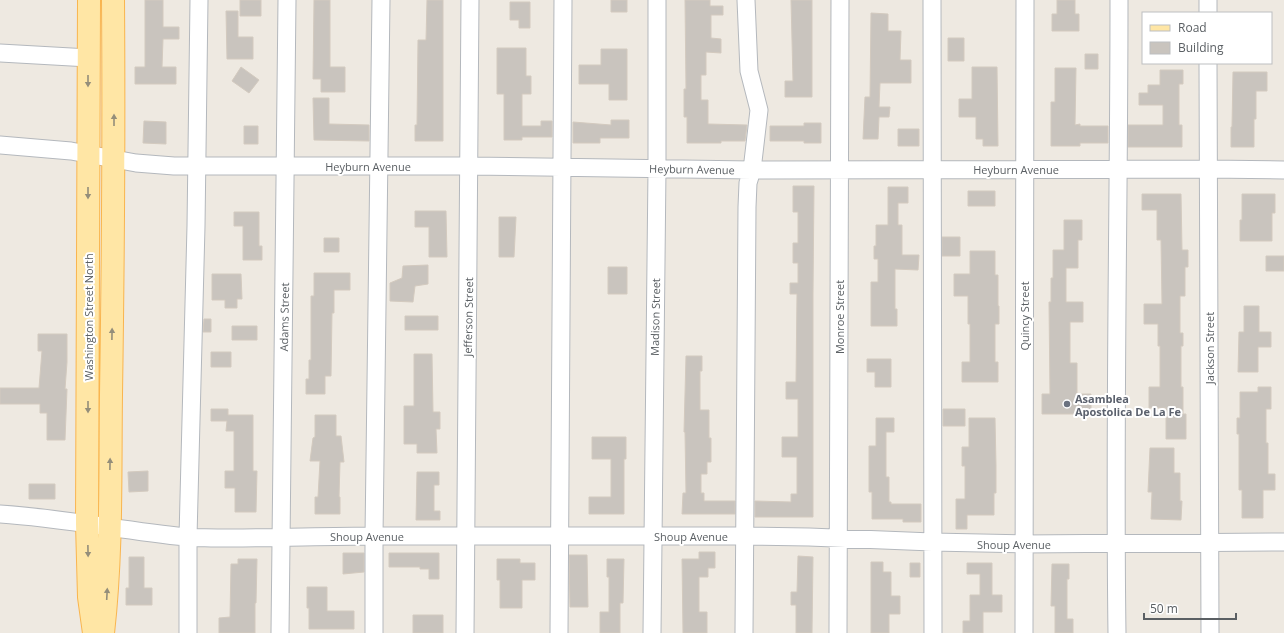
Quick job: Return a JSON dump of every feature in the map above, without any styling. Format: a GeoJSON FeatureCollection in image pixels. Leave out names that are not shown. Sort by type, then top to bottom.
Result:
{"type":"FeatureCollection","features":[{"type":"Feature","properties":{"kind":"main road"},"geometry":{"type":"LineString","coordinates":[[89,0],[89,58],[101,156]]}},
{"type":"Feature","properties":{"kind":"main road"},"geometry":{"type":"LineString","coordinates":[[94,633],[89,597],[98,526],[101,156],[113,0]]}},
{"type":"Feature","properties":{"kind":"main road"},"geometry":{"type":"LineString","coordinates":[[98,526],[107,598],[103,633]]}},
{"type":"Feature","properties":{"kind":"street"},"geometry":{"type":"LineString","coordinates":[[188,633],[188,537],[199,0]]}},
{"type":"Feature","properties":{"kind":"street","name":"Adams Street"},"geometry":{"type":"LineString","coordinates":[[280,633],[287,0]]}},
{"type":"Feature","properties":{"kind":"street"},"geometry":{"type":"LineString","coordinates":[[374,633],[381,0]]}},
{"type":"Feature","properties":{"kind":"street","name":"Jefferson Street"},"geometry":{"type":"LineString","coordinates":[[465,633],[470,0]]}},
{"type":"Feature","properties":{"kind":"street"},"geometry":{"type":"LineString","coordinates":[[559,633],[558,536],[563,0]]}},
{"type":"Feature","properties":{"kind":"street","name":"Madison Street"},"geometry":{"type":"LineString","coordinates":[[652,633],[657,169],[657,0]]}},
{"type":"Feature","properties":{"kind":"street"},"geometry":{"type":"LineString","coordinates":[[744,633],[747,208],[748,183],[752,170],[759,110],[749,71],[746,0]]}},
{"type":"Feature","properties":{"kind":"street","name":"Monroe Street"},"geometry":{"type":"LineString","coordinates":[[838,633],[840,0]]}},
{"type":"Feature","properties":{"kind":"street"},"geometry":{"type":"LineString","coordinates":[[932,0],[933,633]]}},
{"type":"Feature","properties":{"kind":"street","name":"Quincy Street"},"geometry":{"type":"LineString","coordinates":[[1024,633],[1025,0]]}},
{"type":"Feature","properties":{"kind":"street"},"geometry":{"type":"LineString","coordinates":[[1117,633],[1116,544],[1119,0]]}},
{"type":"Feature","properties":{"kind":"street"},"geometry":{"type":"LineString","coordinates":[[1208,0],[1208,12]]}},
{"type":"Feature","properties":{"kind":"street"},"geometry":{"type":"LineString","coordinates":[[0,53],[89,58]]}},
{"type":"Feature","properties":{"kind":"street","name":"Jackson Street"},"geometry":{"type":"LineString","coordinates":[[1208,64],[1207,169],[1210,633]]}},
{"type":"Feature","properties":{"kind":"street","name":"Heyburn Avenue"},"geometry":{"type":"LineString","coordinates":[[0,145],[49,149],[101,156],[136,163],[196,167],[469,166],[752,170],[1284,170]]}},
{"type":"Feature","properties":{"kind":"street","name":"Shoup Avenue"},"geometry":{"type":"LineString","coordinates":[[0,514],[30,516],[188,537],[745,536],[1024,544],[1284,542]]}},
{"type":"Feature","properties":{"kind":"building"},"geometry":{"type":"Polygon","coordinates":[[[145,0],[163,0],[163,27],[179,27],[179,39],[163,39],[162,67],[176,67],[176,84],[135,84],[135,67],[145,67],[145,0]]]}},
{"type":"Feature","properties":{"kind":"building"},"geometry":{"type":"Polygon","coordinates":[[[240,0],[261,0],[261,16],[240,16],[240,0]]]}},
{"type":"Feature","properties":{"kind":"building"},"geometry":{"type":"Polygon","coordinates":[[[314,0],[330,0],[330,67],[345,67],[345,92],[321,92],[321,79],[313,79],[314,0]]]}},
{"type":"Feature","properties":{"kind":"building"},"geometry":{"type":"Polygon","coordinates":[[[427,0],[443,0],[443,141],[415,141],[415,125],[417,125],[418,40],[426,40],[427,0]]]}},
{"type":"Feature","properties":{"kind":"building"},"geometry":{"type":"Polygon","coordinates":[[[611,0],[627,0],[627,12],[611,12],[611,0]]]}},
{"type":"Feature","properties":{"kind":"building"},"geometry":{"type":"Polygon","coordinates":[[[685,0],[710,0],[710,6],[723,6],[723,15],[711,15],[711,38],[721,39],[721,53],[706,52],[706,75],[701,75],[701,100],[708,100],[708,124],[747,125],[745,141],[687,143],[687,117],[684,117],[684,89],[686,89],[685,0]]]}},
{"type":"Feature","properties":{"kind":"building"},"geometry":{"type":"Polygon","coordinates":[[[791,0],[812,0],[812,97],[785,97],[785,81],[793,81],[791,0]]]}},
{"type":"Feature","properties":{"kind":"building"},"geometry":{"type":"Polygon","coordinates":[[[1057,0],[1075,0],[1075,14],[1079,14],[1079,31],[1052,31],[1052,14],[1057,14],[1057,0]]]}},
{"type":"Feature","properties":{"kind":"building"},"geometry":{"type":"Polygon","coordinates":[[[510,2],[530,2],[530,28],[519,28],[519,20],[510,20],[510,2]]]}},
{"type":"Feature","properties":{"kind":"building"},"geometry":{"type":"Polygon","coordinates":[[[226,11],[238,11],[238,37],[253,37],[253,59],[227,59],[226,11]]]}},
{"type":"Feature","properties":{"kind":"building"},"geometry":{"type":"Polygon","coordinates":[[[871,13],[888,14],[888,31],[901,31],[900,60],[911,60],[911,83],[880,83],[879,107],[890,107],[889,117],[879,117],[878,139],[863,139],[865,97],[870,97],[871,13]]]}},
{"type":"Feature","properties":{"kind":"building"},"geometry":{"type":"Polygon","coordinates":[[[948,38],[964,38],[964,61],[948,61],[948,38]]]}},
{"type":"Feature","properties":{"kind":"building"},"geometry":{"type":"Polygon","coordinates":[[[497,48],[526,48],[526,76],[531,76],[531,94],[522,94],[522,126],[541,126],[541,121],[552,121],[552,137],[522,137],[522,140],[504,140],[504,94],[497,94],[497,48]]]}},
{"type":"Feature","properties":{"kind":"building"},"geometry":{"type":"Polygon","coordinates":[[[601,49],[627,49],[627,100],[609,100],[609,84],[579,84],[579,65],[601,65],[601,49]]]}},
{"type":"Feature","properties":{"kind":"building"},"geometry":{"type":"Polygon","coordinates":[[[1085,54],[1098,54],[1098,69],[1085,69],[1085,54]]]}},
{"type":"Feature","properties":{"kind":"building"},"geometry":{"type":"Polygon","coordinates":[[[241,67],[259,80],[249,93],[232,81],[241,67]]]}},
{"type":"Feature","properties":{"kind":"building"},"geometry":{"type":"Polygon","coordinates":[[[972,67],[997,67],[998,146],[983,146],[983,139],[976,139],[976,117],[959,117],[959,99],[972,99],[972,67]]]}},
{"type":"Feature","properties":{"kind":"building"},"geometry":{"type":"Polygon","coordinates":[[[1055,68],[1076,68],[1075,125],[1108,126],[1108,143],[1080,143],[1080,146],[1051,146],[1051,102],[1055,102],[1055,68]]]}},
{"type":"Feature","properties":{"kind":"building"},"geometry":{"type":"Polygon","coordinates":[[[1160,70],[1183,70],[1183,84],[1179,84],[1179,125],[1182,125],[1182,147],[1128,147],[1128,125],[1163,125],[1163,105],[1139,105],[1139,93],[1148,93],[1148,85],[1160,85],[1160,70]]]}},
{"type":"Feature","properties":{"kind":"building"},"geometry":{"type":"Polygon","coordinates":[[[1233,72],[1267,72],[1267,91],[1256,91],[1254,147],[1231,147],[1233,72]]]}},
{"type":"Feature","properties":{"kind":"building"},"geometry":{"type":"Polygon","coordinates":[[[313,98],[329,98],[329,124],[369,125],[369,141],[314,140],[313,98]]]}},
{"type":"Feature","properties":{"kind":"building"},"geometry":{"type":"Polygon","coordinates":[[[611,120],[629,120],[629,138],[600,138],[600,143],[573,143],[573,122],[611,125],[611,120]]]}},
{"type":"Feature","properties":{"kind":"building"},"geometry":{"type":"Polygon","coordinates":[[[144,121],[166,122],[166,144],[143,143],[144,121]]]}},
{"type":"Feature","properties":{"kind":"building"},"geometry":{"type":"Polygon","coordinates":[[[804,123],[821,123],[821,143],[804,143],[804,141],[770,141],[770,126],[804,126],[804,123]]]}},
{"type":"Feature","properties":{"kind":"building"},"geometry":{"type":"Polygon","coordinates":[[[244,126],[258,126],[258,144],[244,144],[244,126]]]}},
{"type":"Feature","properties":{"kind":"building"},"geometry":{"type":"Polygon","coordinates":[[[898,129],[919,129],[919,146],[898,146],[898,129]]]}},
{"type":"Feature","properties":{"kind":"building"},"geometry":{"type":"Polygon","coordinates":[[[793,186],[814,186],[813,517],[755,517],[755,501],[791,502],[791,494],[797,494],[797,457],[782,457],[782,437],[798,437],[798,399],[786,399],[786,382],[796,382],[797,294],[790,294],[790,283],[798,283],[798,263],[793,263],[793,243],[798,243],[798,212],[793,212],[793,186]]]}},
{"type":"Feature","properties":{"kind":"building"},"geometry":{"type":"Polygon","coordinates":[[[888,187],[908,187],[908,203],[898,203],[898,225],[902,225],[902,255],[919,255],[918,270],[895,269],[895,309],[897,309],[897,326],[871,326],[871,282],[878,282],[878,259],[874,259],[874,246],[876,246],[876,225],[888,225],[888,187]]]}},
{"type":"Feature","properties":{"kind":"building"},"geometry":{"type":"Polygon","coordinates":[[[968,191],[995,191],[995,206],[968,206],[968,191]]]}},
{"type":"Feature","properties":{"kind":"building"},"geometry":{"type":"Polygon","coordinates":[[[1142,194],[1181,194],[1182,250],[1188,250],[1188,267],[1185,267],[1185,296],[1180,296],[1180,333],[1183,333],[1183,346],[1181,346],[1181,387],[1183,387],[1183,414],[1186,414],[1186,439],[1166,439],[1166,408],[1149,408],[1149,387],[1160,387],[1160,346],[1158,346],[1158,324],[1144,324],[1144,304],[1162,304],[1161,240],[1157,240],[1157,210],[1142,210],[1142,194]]]}},
{"type":"Feature","properties":{"kind":"building"},"geometry":{"type":"Polygon","coordinates":[[[1242,194],[1275,194],[1275,213],[1272,213],[1272,241],[1240,241],[1242,194]]]}},
{"type":"Feature","properties":{"kind":"building"},"geometry":{"type":"Polygon","coordinates":[[[415,211],[446,211],[447,257],[429,257],[429,227],[415,227],[415,211]]]}},
{"type":"Feature","properties":{"kind":"building"},"geometry":{"type":"Polygon","coordinates":[[[234,212],[259,212],[259,246],[262,246],[262,260],[243,260],[243,226],[234,226],[234,212]]]}},
{"type":"Feature","properties":{"kind":"building"},"geometry":{"type":"Polygon","coordinates":[[[499,217],[516,217],[514,257],[499,257],[499,217]]]}},
{"type":"Feature","properties":{"kind":"building"},"geometry":{"type":"Polygon","coordinates":[[[1064,220],[1082,220],[1082,240],[1078,240],[1078,268],[1066,268],[1066,302],[1083,302],[1083,322],[1070,322],[1070,363],[1077,363],[1077,394],[1091,394],[1091,414],[1042,414],[1042,394],[1050,394],[1049,302],[1051,302],[1051,278],[1053,278],[1053,250],[1064,250],[1064,220]]]}},
{"type":"Feature","properties":{"kind":"building"},"geometry":{"type":"Polygon","coordinates":[[[942,237],[960,237],[960,256],[942,256],[942,237]]]}},
{"type":"Feature","properties":{"kind":"building"},"geometry":{"type":"Polygon","coordinates":[[[324,238],[339,238],[339,252],[324,252],[324,238]]]}},
{"type":"Feature","properties":{"kind":"building"},"geometry":{"type":"Polygon","coordinates":[[[970,251],[995,251],[995,275],[998,275],[999,306],[999,324],[995,324],[995,362],[998,362],[998,382],[962,382],[962,362],[970,362],[968,296],[954,296],[954,274],[970,274],[970,251]]]}},
{"type":"Feature","properties":{"kind":"building"},"geometry":{"type":"Polygon","coordinates":[[[1266,256],[1284,256],[1284,271],[1266,271],[1266,256]]]}},
{"type":"Feature","properties":{"kind":"building"},"geometry":{"type":"Polygon","coordinates":[[[428,265],[428,284],[415,286],[413,302],[390,301],[390,283],[402,278],[403,266],[428,265]]]}},
{"type":"Feature","properties":{"kind":"building"},"geometry":{"type":"Polygon","coordinates":[[[608,267],[627,267],[627,294],[608,294],[608,267]]]}},
{"type":"Feature","properties":{"kind":"building"},"geometry":{"type":"Polygon","coordinates":[[[314,273],[350,273],[350,290],[334,290],[331,376],[325,376],[325,394],[306,394],[306,379],[309,379],[309,360],[311,360],[311,296],[314,296],[314,273]]]}},
{"type":"Feature","properties":{"kind":"building"},"geometry":{"type":"Polygon","coordinates":[[[212,274],[241,274],[242,299],[237,299],[237,308],[225,308],[225,300],[212,300],[212,274]]]}},
{"type":"Feature","properties":{"kind":"building"},"geometry":{"type":"Polygon","coordinates":[[[1244,306],[1259,306],[1259,332],[1271,332],[1271,347],[1258,347],[1258,372],[1238,372],[1239,332],[1244,332],[1244,306]]]}},
{"type":"Feature","properties":{"kind":"building"},"geometry":{"type":"Polygon","coordinates":[[[405,316],[438,316],[438,330],[405,330],[405,316]]]}},
{"type":"Feature","properties":{"kind":"building"},"geometry":{"type":"Polygon","coordinates":[[[204,319],[211,319],[211,332],[203,332],[204,319]]]}},
{"type":"Feature","properties":{"kind":"building"},"geometry":{"type":"Polygon","coordinates":[[[232,326],[257,326],[257,340],[232,340],[232,326]]]}},
{"type":"Feature","properties":{"kind":"building"},"geometry":{"type":"Polygon","coordinates":[[[38,334],[67,334],[65,440],[47,440],[47,413],[40,413],[40,404],[0,404],[0,388],[39,388],[42,351],[38,351],[38,334]]]}},
{"type":"Feature","properties":{"kind":"building"},"geometry":{"type":"Polygon","coordinates":[[[211,352],[231,352],[231,367],[211,367],[211,352]]]}},
{"type":"Feature","properties":{"kind":"building"},"geometry":{"type":"Polygon","coordinates":[[[414,354],[432,354],[433,412],[440,412],[440,429],[436,429],[437,453],[417,453],[417,444],[404,444],[404,406],[414,406],[414,354]]]}},
{"type":"Feature","properties":{"kind":"building"},"geometry":{"type":"Polygon","coordinates":[[[686,356],[702,356],[702,371],[700,371],[700,410],[709,410],[711,462],[707,462],[707,474],[701,474],[701,493],[704,493],[704,501],[735,501],[735,514],[682,514],[683,493],[686,493],[684,432],[686,356]]]}},
{"type":"Feature","properties":{"kind":"building"},"geometry":{"type":"Polygon","coordinates":[[[867,359],[891,359],[891,387],[875,387],[875,372],[867,372],[867,359]]]}},
{"type":"Feature","properties":{"kind":"building"},"geometry":{"type":"Polygon","coordinates":[[[1258,387],[1271,387],[1271,409],[1266,409],[1266,443],[1268,443],[1268,474],[1275,474],[1275,490],[1263,490],[1263,518],[1242,518],[1242,490],[1239,490],[1239,434],[1237,434],[1237,418],[1240,418],[1240,392],[1258,392],[1258,387]]]}},
{"type":"Feature","properties":{"kind":"building"},"geometry":{"type":"Polygon","coordinates":[[[211,409],[228,409],[228,415],[253,415],[253,471],[257,471],[256,512],[235,512],[235,488],[225,488],[225,471],[234,471],[234,431],[226,431],[227,421],[211,421],[211,409]]]}},
{"type":"Feature","properties":{"kind":"building"},"geometry":{"type":"Polygon","coordinates":[[[943,409],[965,409],[965,426],[943,426],[943,409]]]}},
{"type":"Feature","properties":{"kind":"building"},"geometry":{"type":"Polygon","coordinates":[[[315,415],[336,415],[336,436],[341,436],[344,462],[340,462],[340,514],[315,514],[315,497],[318,497],[320,461],[310,461],[313,438],[315,437],[315,415]]]}},
{"type":"Feature","properties":{"kind":"building"},"geometry":{"type":"Polygon","coordinates":[[[876,418],[894,418],[894,432],[886,432],[886,477],[889,477],[889,502],[891,502],[891,504],[921,504],[921,522],[903,522],[903,519],[872,519],[872,492],[869,492],[869,446],[876,446],[876,418]]]}},
{"type":"Feature","properties":{"kind":"building"},"geometry":{"type":"Polygon","coordinates":[[[969,418],[995,418],[996,493],[994,493],[994,515],[967,515],[967,529],[956,529],[956,499],[965,499],[965,466],[962,466],[962,447],[969,447],[969,418]]]}},
{"type":"Feature","properties":{"kind":"building"},"geometry":{"type":"Polygon","coordinates":[[[592,437],[626,437],[626,459],[624,459],[624,514],[589,514],[589,497],[611,497],[611,459],[592,459],[592,437]]]}},
{"type":"Feature","properties":{"kind":"building"},"geometry":{"type":"Polygon","coordinates":[[[1150,448],[1174,448],[1174,473],[1180,473],[1180,501],[1182,501],[1181,520],[1151,519],[1152,492],[1148,492],[1150,448]]]}},
{"type":"Feature","properties":{"kind":"building"},"geometry":{"type":"Polygon","coordinates":[[[148,471],[148,491],[129,492],[128,472],[148,471]]]}},
{"type":"Feature","properties":{"kind":"building"},"geometry":{"type":"Polygon","coordinates":[[[417,472],[439,472],[439,485],[434,485],[434,511],[440,511],[440,520],[416,520],[417,472]]]}},
{"type":"Feature","properties":{"kind":"building"},"geometry":{"type":"Polygon","coordinates":[[[29,484],[55,484],[55,499],[29,499],[29,484]]]}},
{"type":"Feature","properties":{"kind":"building"},"geometry":{"type":"Polygon","coordinates":[[[699,552],[715,552],[715,568],[708,568],[708,577],[699,577],[699,612],[707,612],[707,633],[683,633],[682,559],[699,559],[699,552]]]}},
{"type":"Feature","properties":{"kind":"building"},"geometry":{"type":"Polygon","coordinates":[[[343,553],[364,553],[364,572],[343,574],[343,553]]]}},
{"type":"Feature","properties":{"kind":"building"},"geometry":{"type":"Polygon","coordinates":[[[389,553],[439,553],[439,579],[429,579],[429,569],[420,569],[420,567],[389,567],[389,553]]]}},
{"type":"Feature","properties":{"kind":"building"},"geometry":{"type":"Polygon","coordinates":[[[569,555],[587,555],[588,607],[570,607],[569,555]]]}},
{"type":"Feature","properties":{"kind":"building"},"geometry":{"type":"Polygon","coordinates":[[[798,556],[813,557],[812,633],[796,633],[796,605],[791,605],[791,592],[797,592],[798,556]]]}},
{"type":"Feature","properties":{"kind":"building"},"geometry":{"type":"Polygon","coordinates":[[[129,557],[144,557],[144,588],[152,588],[152,605],[126,605],[126,588],[129,588],[129,557]]]}},
{"type":"Feature","properties":{"kind":"building"},"geometry":{"type":"Polygon","coordinates":[[[238,559],[257,559],[255,633],[219,633],[219,618],[230,617],[231,564],[238,564],[238,559]]]}},
{"type":"Feature","properties":{"kind":"building"},"geometry":{"type":"Polygon","coordinates":[[[497,559],[520,559],[520,563],[535,563],[535,580],[522,580],[522,608],[500,608],[500,580],[497,580],[497,559]]]}},
{"type":"Feature","properties":{"kind":"building"},"geometry":{"type":"Polygon","coordinates":[[[607,559],[624,559],[623,603],[620,603],[620,633],[600,633],[600,612],[609,612],[609,577],[607,577],[607,559]]]}},
{"type":"Feature","properties":{"kind":"building"},"geometry":{"type":"Polygon","coordinates":[[[871,562],[883,562],[883,572],[891,572],[891,596],[900,596],[900,614],[889,614],[889,633],[871,633],[871,562]]]}},
{"type":"Feature","properties":{"kind":"building"},"geometry":{"type":"Polygon","coordinates":[[[910,563],[920,563],[920,577],[910,577],[910,563]]]}},
{"type":"Feature","properties":{"kind":"building"},"geometry":{"type":"Polygon","coordinates":[[[967,563],[992,563],[992,595],[1002,595],[1002,612],[983,612],[983,633],[963,633],[963,621],[970,621],[970,595],[980,595],[980,574],[967,574],[967,563]]]}},
{"type":"Feature","properties":{"kind":"building"},"geometry":{"type":"Polygon","coordinates":[[[1052,564],[1069,564],[1069,579],[1067,579],[1067,619],[1073,619],[1073,633],[1055,633],[1055,606],[1051,606],[1052,564]]]}},
{"type":"Feature","properties":{"kind":"building"},"geometry":{"type":"Polygon","coordinates":[[[307,587],[327,587],[327,611],[354,611],[354,629],[309,629],[307,587]]]}},
{"type":"Feature","properties":{"kind":"building"},"geometry":{"type":"Polygon","coordinates":[[[413,615],[443,615],[443,633],[413,633],[413,615]]]}},
{"type":"Feature","properties":{"kind":"place","name":"Asamblea Apostolica De La Fe"},"geometry":{"type":"Point","coordinates":[1067,404]}}]}
